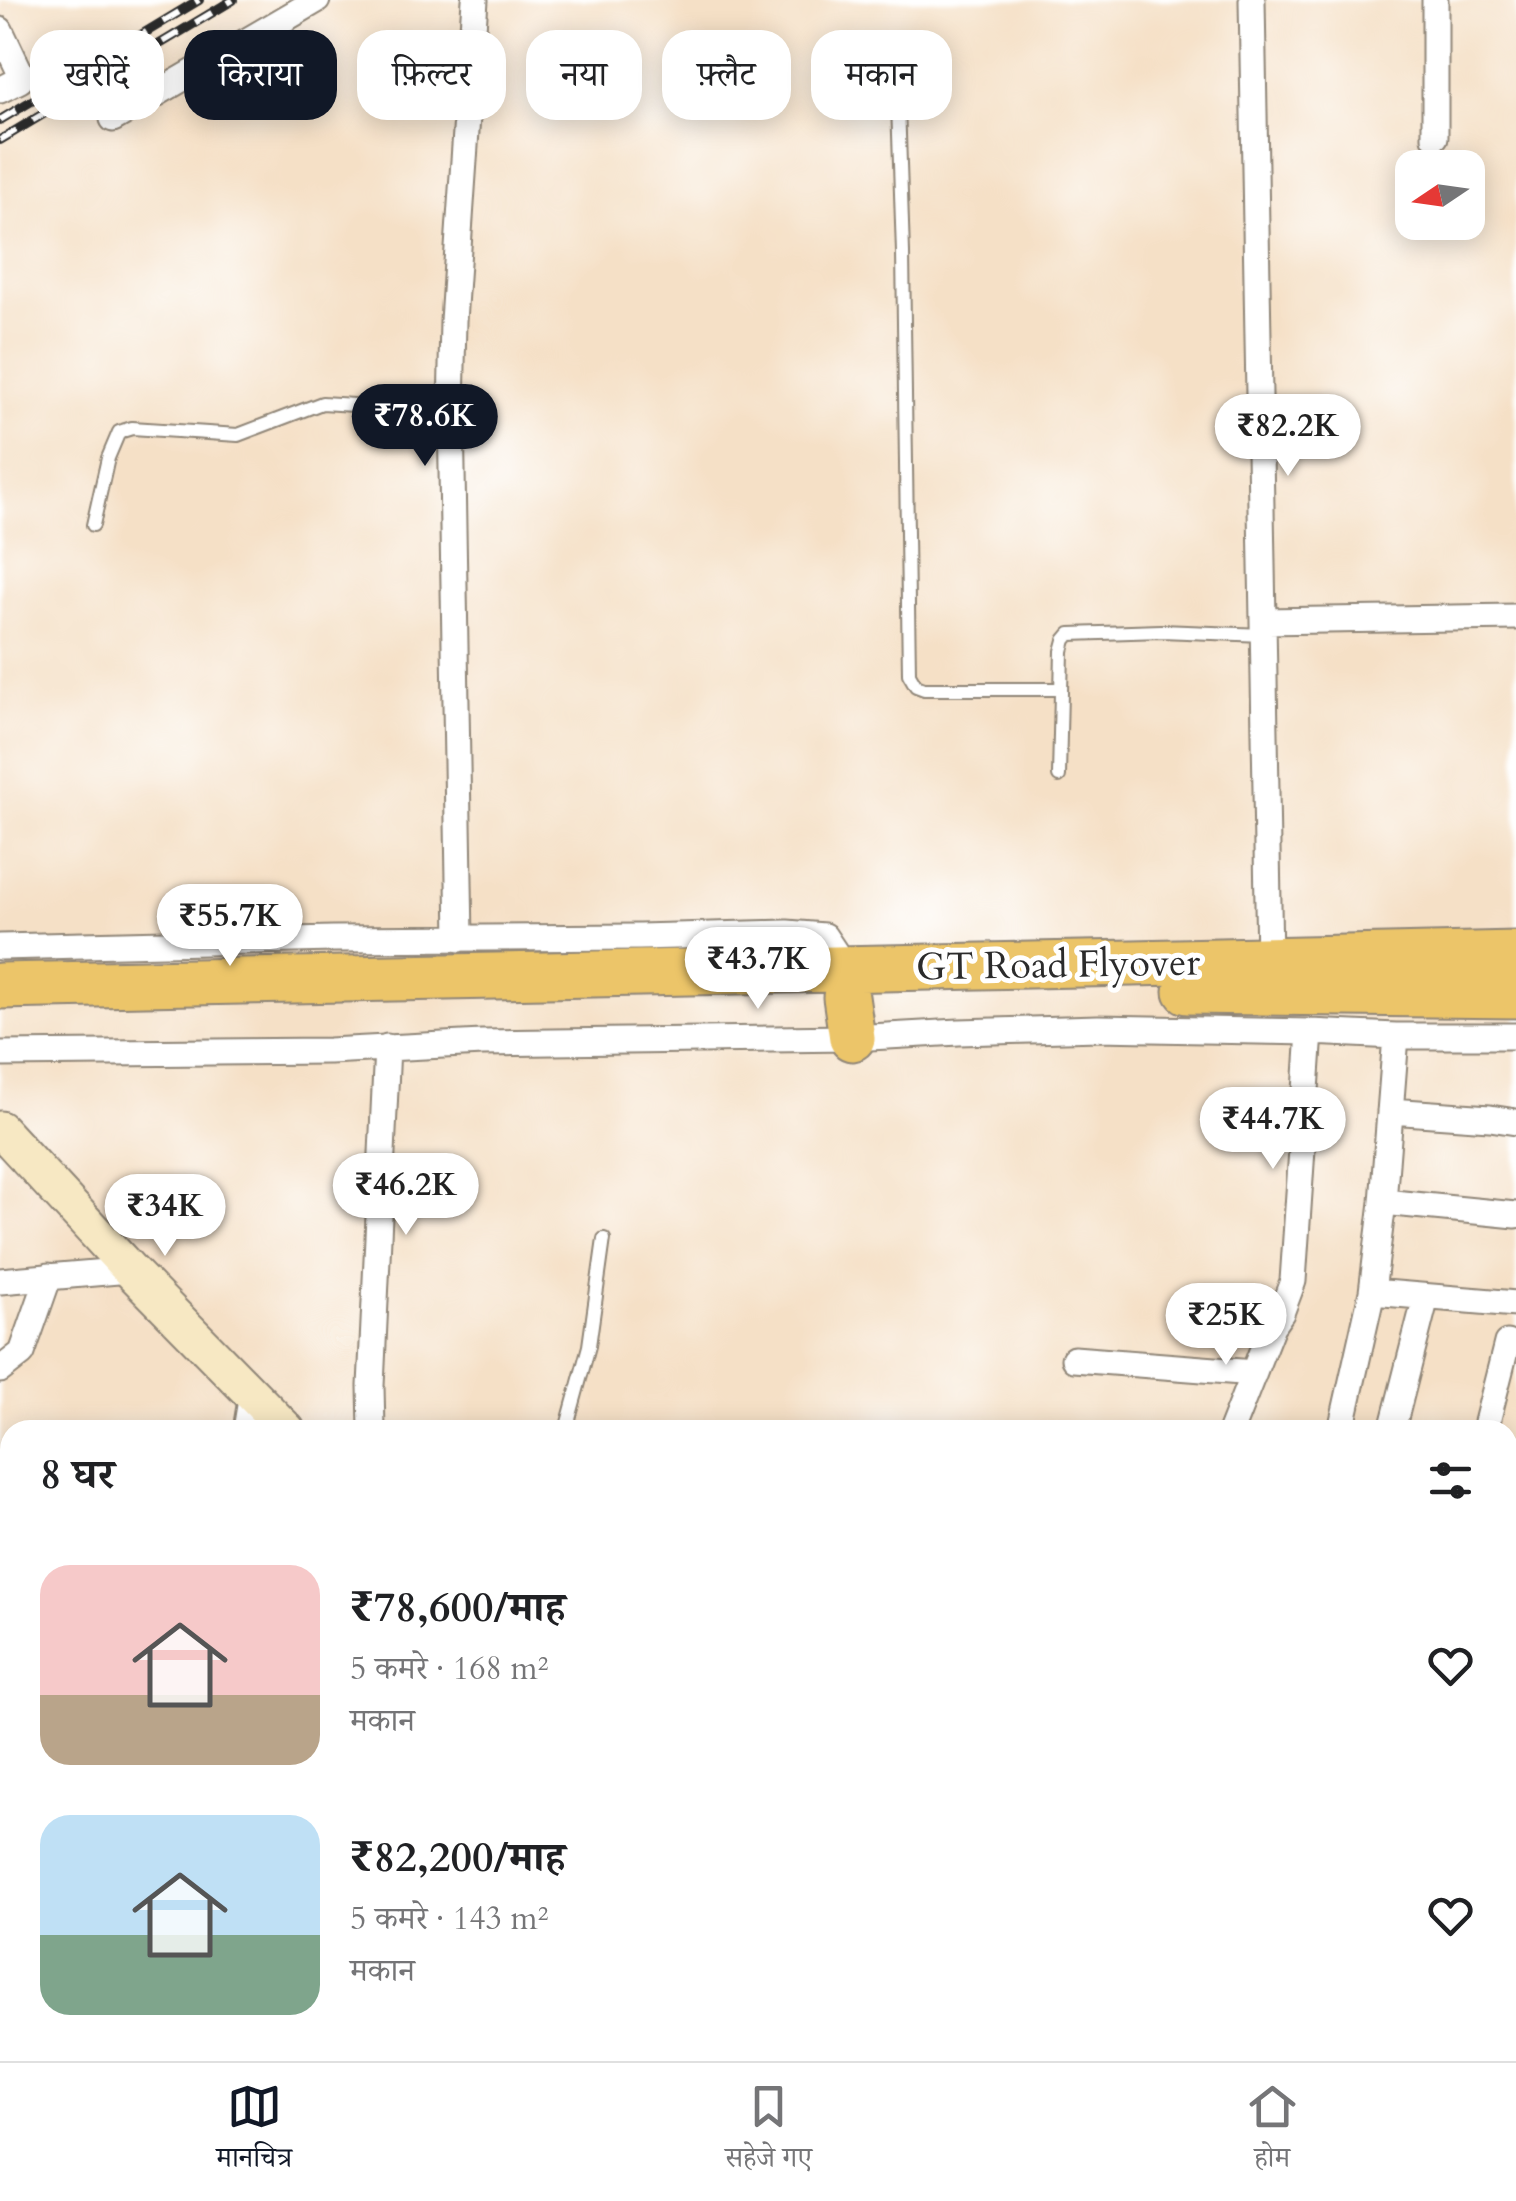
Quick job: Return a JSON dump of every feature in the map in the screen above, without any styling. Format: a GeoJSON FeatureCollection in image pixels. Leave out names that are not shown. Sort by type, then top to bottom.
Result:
{"type":"FeatureCollection","features":[{"type":"Feature","properties":{"kind":"highway","name":"GT Road Flyover"},"geometry":{"type":"LineString","coordinates":[[0,986],[848,1001],[1269,960],[1516,954]]}},
{"type":"Feature","properties":{"kind":"highway","name":"GT Road Flyover"},"geometry":{"type":"LineString","coordinates":[[0,1015],[848,1001],[1132,991],[1516,995]]}},
{"type":"Feature","properties":{"kind":"street"},"geometry":{"type":"LineString","coordinates":[[164,89],[317,0]]}},
{"type":"Feature","properties":{"kind":"street"},"geometry":{"type":"LineString","coordinates":[[460,939],[451,410],[453,322],[476,0]]}},
{"type":"Feature","properties":{"kind":"street"},"geometry":{"type":"LineString","coordinates":[[1252,0],[1269,960]]}},
{"type":"Feature","properties":{"kind":"street"},"geometry":{"type":"LineString","coordinates":[[1435,0],[1435,137]]}},
{"type":"Feature","properties":{"kind":"street"},"geometry":{"type":"LineString","coordinates":[[0,30],[21,74],[16,84],[0,90]]}},
{"type":"Feature","properties":{"kind":"street"},"geometry":{"type":"LineString","coordinates":[[1263,628],[1516,617]]}},
{"type":"Feature","properties":{"kind":"street"},"geometry":{"type":"LineString","coordinates":[[0,947],[787,933],[824,936],[848,1001]]}},
{"type":"Feature","properties":{"kind":"street"},"geometry":{"type":"LineString","coordinates":[[0,1054],[329,1051],[482,1044],[848,1001],[959,1032],[1098,1028],[1516,1036]]}},
{"type":"Feature","properties":{"kind":"street"},"geometry":{"type":"LineString","coordinates":[[1236,1420],[1292,1281],[1310,1032]]}},
{"type":"Feature","properties":{"kind":"street"},"geometry":{"type":"LineString","coordinates":[[1344,1420],[1372,1292],[1396,1036]]}},
{"type":"Feature","properties":{"kind":"street"},"geometry":{"type":"LineString","coordinates":[[372,1420],[387,1047]]}},
{"type":"Feature","properties":{"kind":"street"},"geometry":{"type":"LineString","coordinates":[[1390,1112],[1516,1122]]}},
{"type":"Feature","properties":{"kind":"street"},"geometry":{"type":"LineString","coordinates":[[0,1129],[130,1270],[277,1420]]}},
{"type":"Feature","properties":{"kind":"street"},"geometry":{"type":"LineString","coordinates":[[1383,1202],[1516,1215]]}},
{"type":"Feature","properties":{"kind":"street"},"geometry":{"type":"LineString","coordinates":[[0,1281],[130,1270]]}},
{"type":"Feature","properties":{"kind":"street"},"geometry":{"type":"LineString","coordinates":[[0,1370],[22,1354],[49,1276]]}},
{"type":"Feature","properties":{"kind":"street"},"geometry":{"type":"LineString","coordinates":[[1372,1292],[1516,1304]]}},
{"type":"Feature","properties":{"kind":"street"},"geometry":{"type":"LineString","coordinates":[[1395,1420],[1426,1297]]}},
{"type":"Feature","properties":{"kind":"street"},"geometry":{"type":"LineString","coordinates":[[1488,1420],[1507,1343]]}},
{"type":"Feature","properties":{"kind":"street"},"geometry":{"type":"LineString","coordinates":[[1074,1359],[1254,1372]]}},
{"type":"Feature","properties":{"kind":"street"},"geometry":{"type":"LineString","coordinates":[[248,1420],[252,1394]]}},
{"type":"Feature","properties":{"kind":"lane"},"geometry":{"type":"LineString","coordinates":[[899,120],[909,674],[916,686],[924,689],[1062,689]]}},
{"type":"Feature","properties":{"kind":"lane"},"geometry":{"type":"LineString","coordinates":[[94,525],[108,458],[122,430],[238,435],[322,403],[451,410]]}},
{"type":"Feature","properties":{"kind":"lane"},"geometry":{"type":"LineString","coordinates":[[1059,776],[1062,651],[1070,634],[1263,628]]}},
{"type":"Feature","properties":{"kind":"lane"},"geometry":{"type":"LineString","coordinates":[[569,1420],[588,1346],[604,1239]]}},
{"type":"Feature","properties":{"kind":"railway"},"geometry":{"type":"LineString","coordinates":[[0,120],[199,0]]}},
{"type":"Feature","properties":{"kind":"railway"},"geometry":{"type":"LineString","coordinates":[[0,140],[233,0]]}}]}
